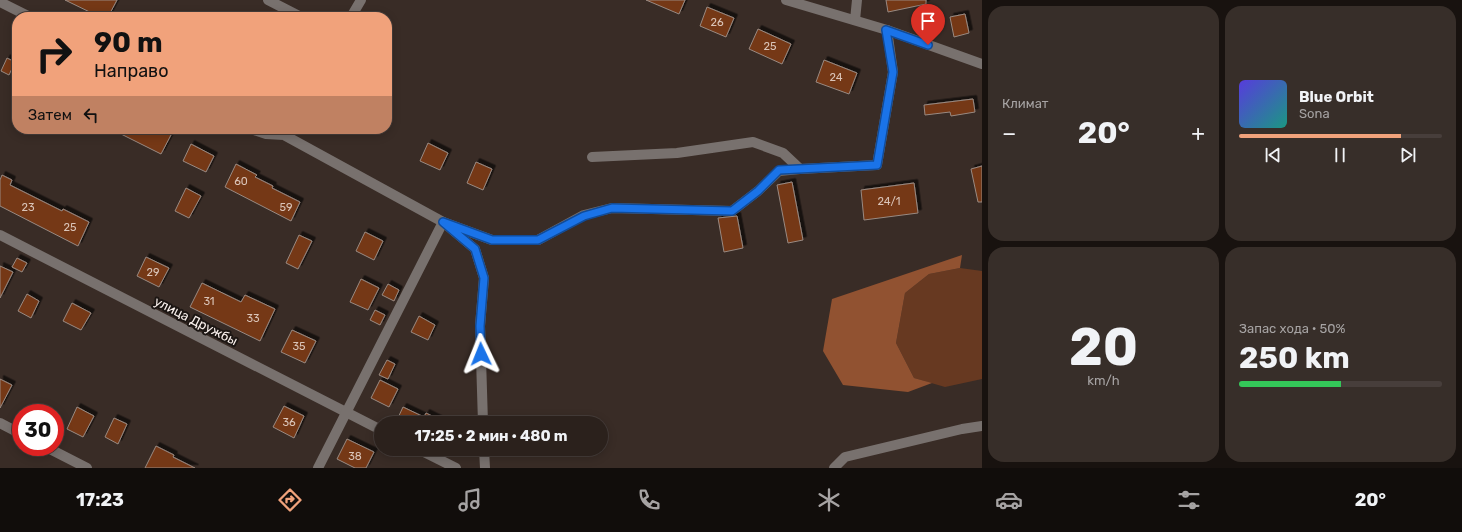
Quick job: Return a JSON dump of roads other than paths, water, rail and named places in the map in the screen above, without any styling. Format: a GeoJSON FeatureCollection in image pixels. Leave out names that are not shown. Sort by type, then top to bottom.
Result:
{"type":"FeatureCollection","features":[{"type":"Feature","properties":{"kind":"street"},"geometry":{"type":"LineString","coordinates":[[268,0],[291,12]]}},
{"type":"Feature","properties":{"kind":"street"},"geometry":{"type":"LineString","coordinates":[[354,12],[361,0]]}},
{"type":"Feature","properties":{"kind":"street"},"geometry":{"type":"LineString","coordinates":[[786,0],[886,30],[982,64]]}},
{"type":"Feature","properties":{"kind":"street"},"geometry":{"type":"LineString","coordinates":[[855,20],[857,0]]}},
{"type":"Feature","properties":{"kind":"street"},"geometry":{"type":"LineString","coordinates":[[0,2],[20,12]]}},
{"type":"Feature","properties":{"kind":"street"},"geometry":{"type":"LineString","coordinates":[[289,134],[443,222],[492,240],[538,240],[584,216],[612,208],[732,211],[758,191],[779,170],[877,165],[893,72],[886,30]]}},
{"type":"Feature","properties":{"kind":"street"},"geometry":{"type":"LineString","coordinates":[[592,157],[677,153],[753,142],[783,153],[800,169]]}},
{"type":"Feature","properties":{"kind":"street"},"geometry":{"type":"LineString","coordinates":[[318,468],[443,222]]}},
{"type":"Feature","properties":{"kind":"street"},"geometry":{"type":"LineString","coordinates":[[443,222],[475,249],[484,278],[480,326],[483,416]]}},
{"type":"Feature","properties":{"kind":"street","name":"улица Дружбы"},"geometry":{"type":"LineString","coordinates":[[0,235],[374,426]]}},
{"type":"Feature","properties":{"kind":"street"},"geometry":{"type":"LineString","coordinates":[[0,423],[12,429]]}},
{"type":"Feature","properties":{"kind":"street"},"geometry":{"type":"LineString","coordinates":[[834,468],[845,457],[962,428],[982,426]]}},
{"type":"Feature","properties":{"kind":"street"},"geometry":{"type":"LineString","coordinates":[[64,456],[87,468]]}},
{"type":"Feature","properties":{"kind":"street"},"geometry":{"type":"LineString","coordinates":[[432,456],[456,468]]}},
{"type":"Feature","properties":{"kind":"street"},"geometry":{"type":"LineString","coordinates":[[484,456],[485,468]]}}]}
